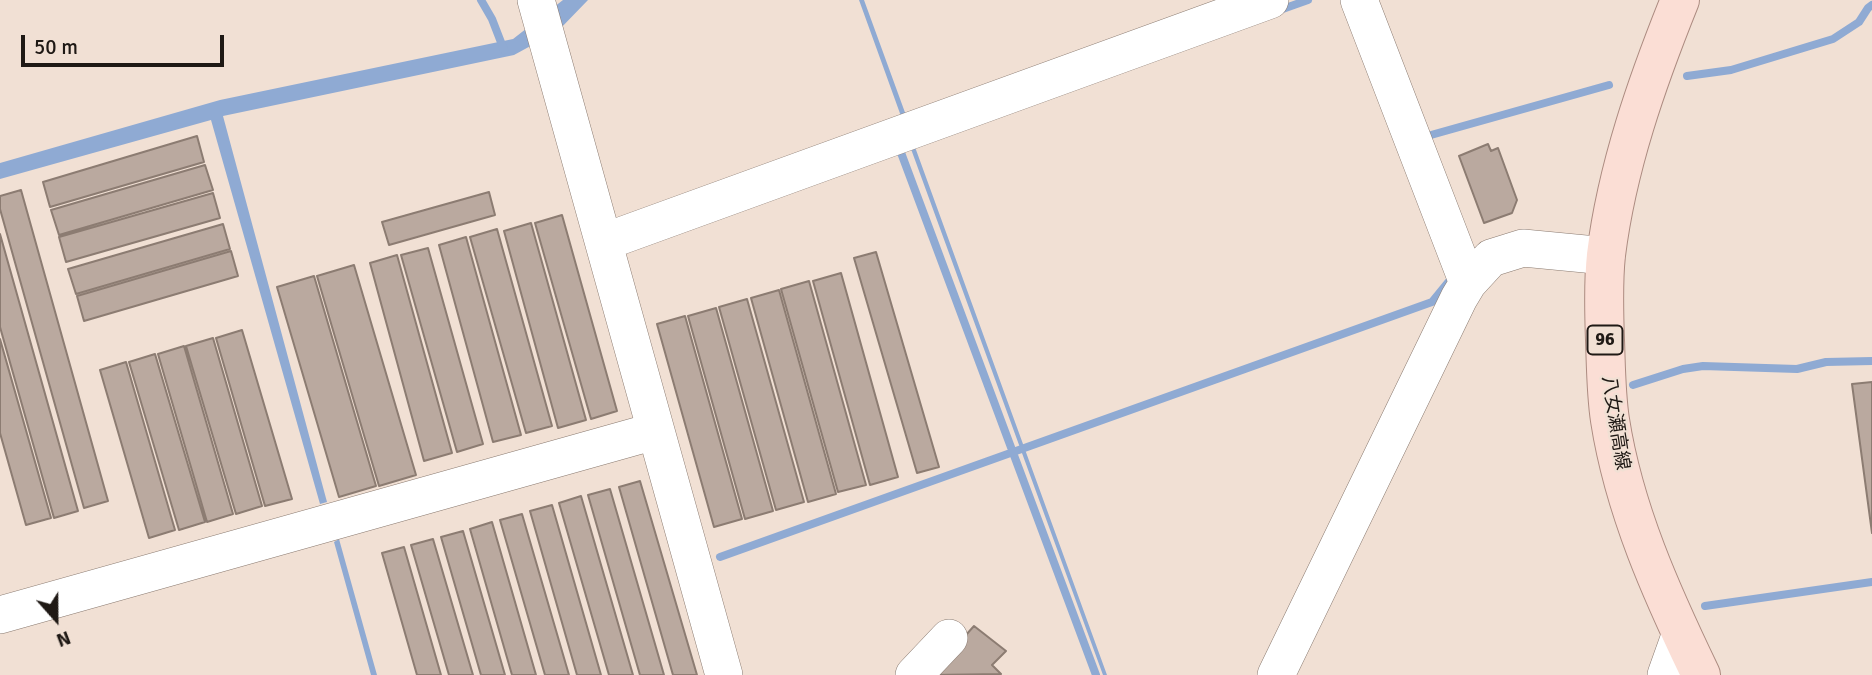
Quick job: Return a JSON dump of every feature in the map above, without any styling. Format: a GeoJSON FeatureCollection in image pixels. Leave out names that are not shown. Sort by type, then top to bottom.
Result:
{"type":"FeatureCollection","features":[{"type":"Feature","properties":{"kind":"main road","name":"八女瀬高線"},"geometry":{"type":"LineString","coordinates":[[1680,0],[1652,70],[1623,162],[1606,256],[1604,318],[1610,420],[1620,464],[1653,569],[1701,675]]}},
{"type":"Feature","properties":{"kind":"street"},"geometry":{"type":"LineString","coordinates":[[536,0],[724,675]]}},
{"type":"Feature","properties":{"kind":"street"},"geometry":{"type":"LineString","coordinates":[[604,242],[1270,0]]}},
{"type":"Feature","properties":{"kind":"street"},"geometry":{"type":"LineString","coordinates":[[1359,0],[1468,284]]}},
{"type":"Feature","properties":{"kind":"street"},"geometry":{"type":"LineString","coordinates":[[1276,675],[1468,284],[1491,258],[1523,248],[1606,256]]}},
{"type":"Feature","properties":{"kind":"street"},"geometry":{"type":"LineString","coordinates":[[0,615],[655,431]]}},
{"type":"Feature","properties":{"kind":"street"},"geometry":{"type":"LineString","coordinates":[[1666,675],[1681,634]]}},
{"type":"Feature","properties":{"kind":"street"},"geometry":{"type":"LineString","coordinates":[[914,675],[949,638]]}},
{"type":"Feature","properties":{"kind":"water"},"geometry":{"type":"Polygon","coordinates":[[[563,0],[588,0],[558,31],[514,55],[223,116],[327,502],[320,504],[211,120],[0,179],[0,163],[220,100],[513,39],[563,0]]]}},
{"type":"Feature","properties":{"kind":"water"},"geometry":{"type":"Polygon","coordinates":[[[859,0],[864,0],[907,118],[902,119],[859,0]]]}},
{"type":"Feature","properties":{"kind":"water"},"geometry":{"type":"Polygon","coordinates":[[[915,147],[1107,675],[1103,675],[911,149],[915,147]]]}},
{"type":"Feature","properties":{"kind":"water"},"geometry":{"type":"Polygon","coordinates":[[[339,539],[377,675],[371,675],[334,542],[339,539]]]}},
{"type":"Feature","properties":{"kind":"building"},"geometry":{"type":"Polygon","coordinates":[[[197,136],[204,162],[50,207],[43,182],[197,136]]]}},
{"type":"Feature","properties":{"kind":"building"},"geometry":{"type":"Polygon","coordinates":[[[1488,144],[1491,151],[1498,148],[1517,200],[1512,213],[1484,223],[1459,156],[1488,144]]]}},
{"type":"Feature","properties":{"kind":"building"},"geometry":{"type":"Polygon","coordinates":[[[205,165],[213,190],[59,235],[51,210],[205,165]]]}},
{"type":"Feature","properties":{"kind":"building"},"geometry":{"type":"Polygon","coordinates":[[[21,190],[108,501],[84,508],[0,209],[0,196],[21,190]]]}},
{"type":"Feature","properties":{"kind":"building"},"geometry":{"type":"Polygon","coordinates":[[[489,192],[495,215],[389,245],[382,222],[489,192]]]}},
{"type":"Feature","properties":{"kind":"building"},"geometry":{"type":"Polygon","coordinates":[[[213,193],[220,218],[66,262],[59,237],[213,193]]]}},
{"type":"Feature","properties":{"kind":"building"},"geometry":{"type":"Polygon","coordinates":[[[562,215],[617,411],[591,419],[535,223],[562,215]]]}},
{"type":"Feature","properties":{"kind":"building"},"geometry":{"type":"Polygon","coordinates":[[[531,223],[586,420],[558,428],[504,231],[531,223]]]}},
{"type":"Feature","properties":{"kind":"building"},"geometry":{"type":"Polygon","coordinates":[[[223,224],[230,249],[76,294],[68,269],[223,224]]]}},
{"type":"Feature","properties":{"kind":"building"},"geometry":{"type":"Polygon","coordinates":[[[497,229],[552,426],[526,433],[470,237],[497,229]]]}},
{"type":"Feature","properties":{"kind":"building"},"geometry":{"type":"Polygon","coordinates":[[[0,234],[78,511],[54,518],[0,327],[0,234]]]}},
{"type":"Feature","properties":{"kind":"building"},"geometry":{"type":"Polygon","coordinates":[[[466,237],[521,435],[493,442],[439,245],[466,237]]]}},
{"type":"Feature","properties":{"kind":"building"},"geometry":{"type":"Polygon","coordinates":[[[428,248],[483,444],[457,452],[401,255],[428,248]]]}},
{"type":"Feature","properties":{"kind":"building"},"geometry":{"type":"Polygon","coordinates":[[[231,251],[238,276],[84,321],[77,296],[231,251]]]}},
{"type":"Feature","properties":{"kind":"building"},"geometry":{"type":"Polygon","coordinates":[[[876,252],[939,467],[917,473],[854,258],[876,252]]]}},
{"type":"Feature","properties":{"kind":"building"},"geometry":{"type":"Polygon","coordinates":[[[397,255],[452,453],[424,461],[370,263],[397,255]]]}},
{"type":"Feature","properties":{"kind":"building"},"geometry":{"type":"Polygon","coordinates":[[[354,265],[416,475],[379,486],[317,276],[354,265]]]}},
{"type":"Feature","properties":{"kind":"building"},"geometry":{"type":"Polygon","coordinates":[[[841,273],[898,477],[870,485],[813,281],[841,273]]]}},
{"type":"Feature","properties":{"kind":"building"},"geometry":{"type":"Polygon","coordinates":[[[314,276],[376,486],[339,497],[277,287],[314,276]]]}},
{"type":"Feature","properties":{"kind":"building"},"geometry":{"type":"Polygon","coordinates":[[[809,281],[866,485],[838,492],[781,289],[809,281]]]}},
{"type":"Feature","properties":{"kind":"building"},"geometry":{"type":"Polygon","coordinates":[[[779,290],[836,494],[808,502],[751,298],[779,290]]]}},
{"type":"Feature","properties":{"kind":"building"},"geometry":{"type":"Polygon","coordinates":[[[747,299],[804,502],[776,510],[719,307],[747,299]]]}},
{"type":"Feature","properties":{"kind":"building"},"geometry":{"type":"Polygon","coordinates":[[[716,308],[773,511],[745,519],[688,316],[716,308]]]}},
{"type":"Feature","properties":{"kind":"building"},"geometry":{"type":"Polygon","coordinates":[[[685,316],[742,519],[714,527],[657,324],[685,316]]]}},
{"type":"Feature","properties":{"kind":"building"},"geometry":{"type":"Polygon","coordinates":[[[242,330],[292,499],[265,506],[216,338],[242,330]]]}},
{"type":"Feature","properties":{"kind":"building"},"geometry":{"type":"Polygon","coordinates":[[[213,338],[262,506],[236,514],[186,346],[213,338]]]}},
{"type":"Feature","properties":{"kind":"building"},"geometry":{"type":"Polygon","coordinates":[[[0,339],[51,518],[26,525],[0,433],[0,339]]]}},
{"type":"Feature","properties":{"kind":"building"},"geometry":{"type":"Polygon","coordinates":[[[184,346],[233,514],[207,522],[158,354],[184,346]]]}},
{"type":"Feature","properties":{"kind":"building"},"geometry":{"type":"Polygon","coordinates":[[[155,354],[205,522],[179,530],[129,362],[155,354]]]}},
{"type":"Feature","properties":{"kind":"building"},"geometry":{"type":"Polygon","coordinates":[[[126,362],[175,530],[149,538],[100,370],[126,362]]]}},
{"type":"Feature","properties":{"kind":"building"},"geometry":{"type":"Polygon","coordinates":[[[1872,382],[1872,533],[1852,384],[1872,382]]]}},
{"type":"Feature","properties":{"kind":"building"},"geometry":{"type":"Polygon","coordinates":[[[640,481],[697,675],[673,675],[619,487],[640,481]]]}},
{"type":"Feature","properties":{"kind":"building"},"geometry":{"type":"Polygon","coordinates":[[[610,489],[664,675],[640,675],[588,495],[610,489]]]}},
{"type":"Feature","properties":{"kind":"building"},"geometry":{"type":"Polygon","coordinates":[[[581,496],[633,675],[609,675],[559,503],[581,496]]]}},
{"type":"Feature","properties":{"kind":"building"},"geometry":{"type":"Polygon","coordinates":[[[552,505],[601,675],[577,675],[530,511],[552,505]]]}},
{"type":"Feature","properties":{"kind":"building"},"geometry":{"type":"Polygon","coordinates":[[[522,514],[569,675],[545,675],[500,520],[522,514]]]}},
{"type":"Feature","properties":{"kind":"building"},"geometry":{"type":"Polygon","coordinates":[[[492,522],[536,675],[512,675],[470,529],[492,522]]]}},
{"type":"Feature","properties":{"kind":"building"},"geometry":{"type":"Polygon","coordinates":[[[463,531],[505,675],[481,675],[441,537],[463,531]]]}},
{"type":"Feature","properties":{"kind":"building"},"geometry":{"type":"Polygon","coordinates":[[[433,539],[473,675],[449,675],[411,545],[433,539]]]}},
{"type":"Feature","properties":{"kind":"building"},"geometry":{"type":"Polygon","coordinates":[[[404,547],[441,675],[417,675],[382,553],[404,547]]]}},
{"type":"Feature","properties":{"kind":"building"},"geometry":{"type":"Polygon","coordinates":[[[974,626],[1006,651],[992,665],[1001,674],[930,675],[974,626]]]}},
{"type":"Feature","properties":{"kind":"waterway"},"geometry":{"type":"LineString","coordinates":[[481,0],[504,50]]}},
{"type":"Feature","properties":{"kind":"waterway"},"geometry":{"type":"LineString","coordinates":[[1277,11],[1308,0]]}},
{"type":"Feature","properties":{"kind":"waterway"},"geometry":{"type":"LineString","coordinates":[[1687,76],[1731,70],[1833,39],[1859,22],[1872,5]]}},
{"type":"Feature","properties":{"kind":"waterway"},"geometry":{"type":"LineString","coordinates":[[1431,135],[1609,85]]}},
{"type":"Feature","properties":{"kind":"waterway"},"geometry":{"type":"LineString","coordinates":[[907,147],[900,150],[1096,675]]}},
{"type":"Feature","properties":{"kind":"waterway"},"geometry":{"type":"LineString","coordinates":[[720,557],[1432,302],[1450,280]]}},
{"type":"Feature","properties":{"kind":"waterway"},"geometry":{"type":"LineString","coordinates":[[1633,385],[1683,369],[1703,366],[1797,369],[1826,362],[1872,361]]}},
{"type":"Feature","properties":{"kind":"waterway"},"geometry":{"type":"LineString","coordinates":[[1705,606],[1872,582]]}}]}
